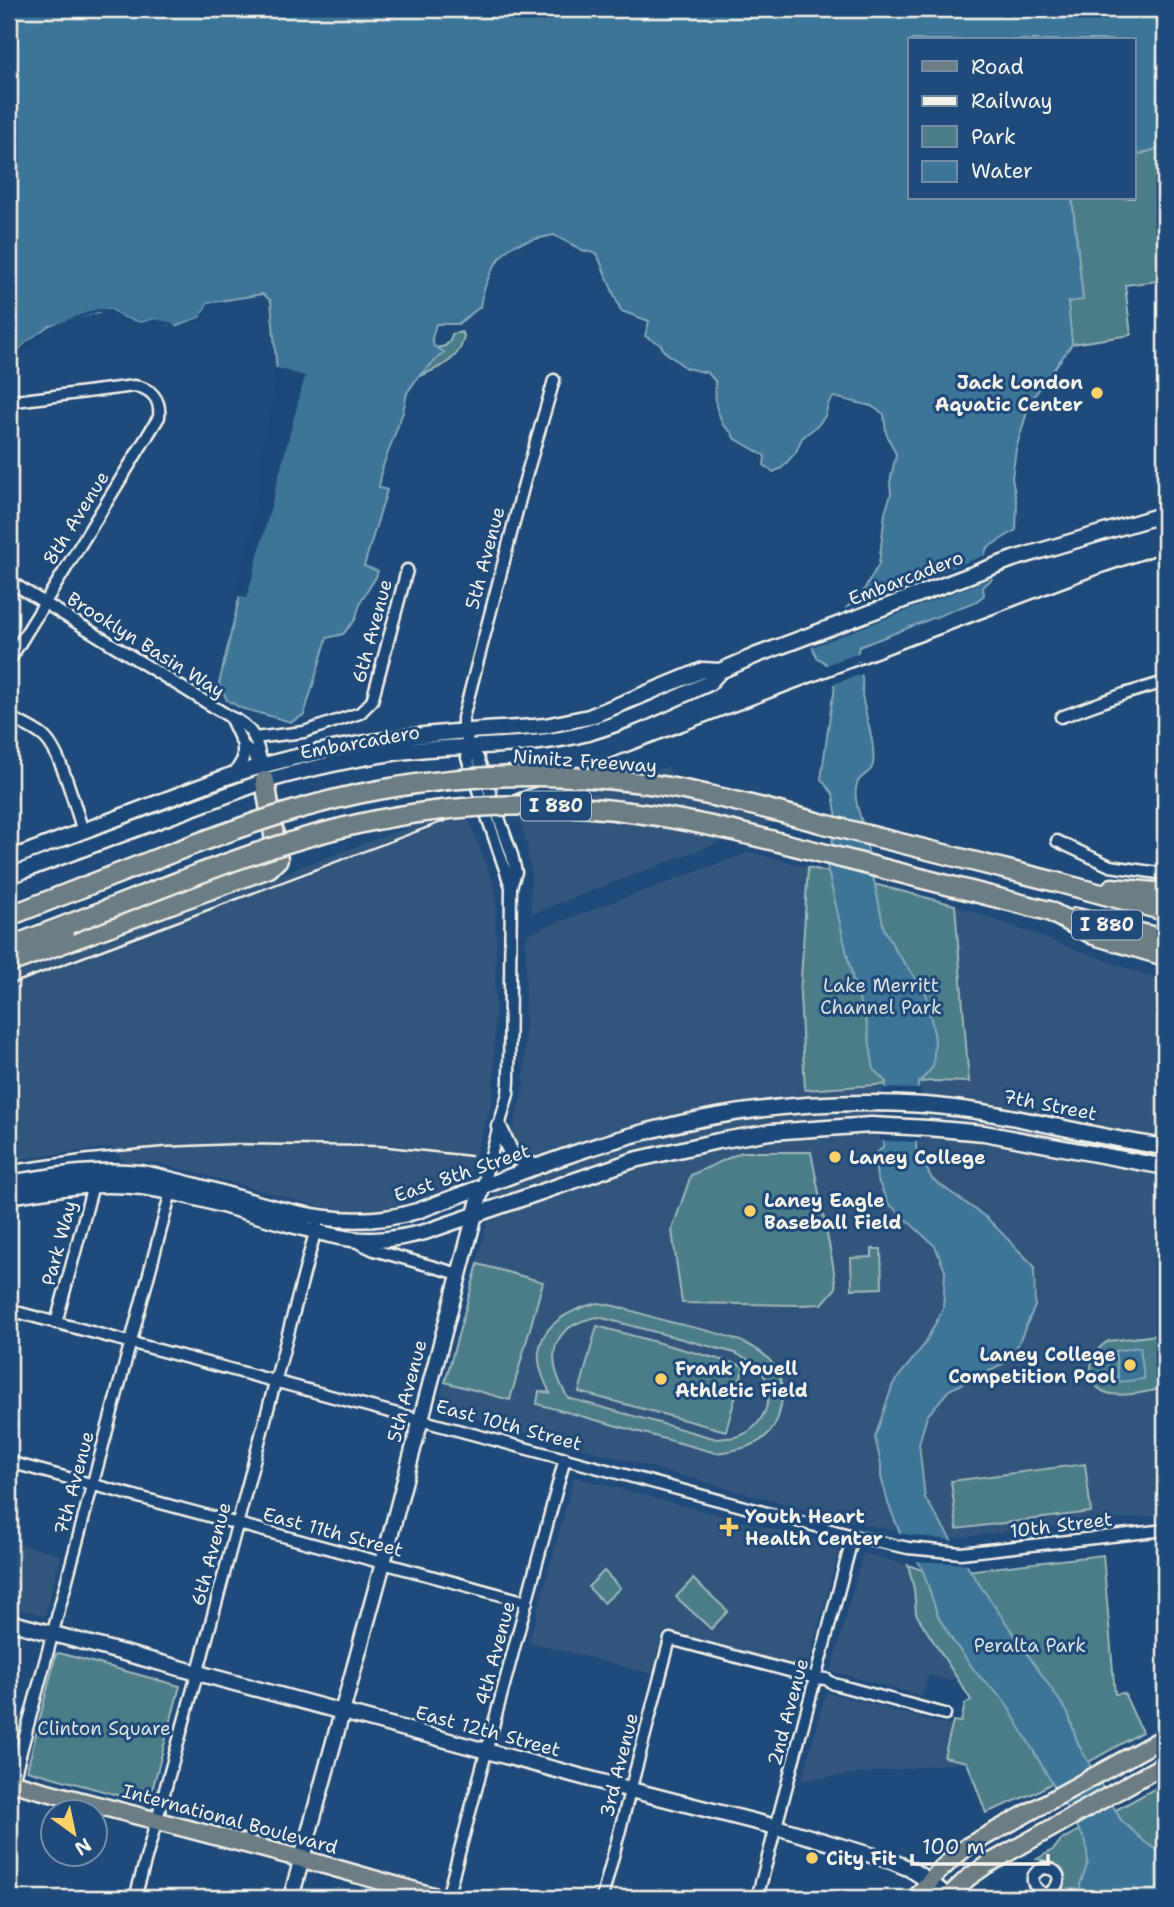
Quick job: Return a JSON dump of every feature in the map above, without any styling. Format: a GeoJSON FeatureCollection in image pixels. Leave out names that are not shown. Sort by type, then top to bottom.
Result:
{"type":"FeatureCollection","features":[{"type":"Feature","properties":{"kind":"highway"},"geometry":{"type":"LineString","coordinates":[[9,962],[270,868],[278,859],[264,774]]}},
{"type":"Feature","properties":{"kind":"highway","name":"Nimitz Freeway"},"geometry":{"type":"LineString","coordinates":[[9,916],[251,823],[318,803],[402,786],[502,776],[599,779],[700,793],[1165,911]]}},
{"type":"Feature","properties":{"kind":"highway","name":"I 880"},"geometry":{"type":"LineString","coordinates":[[9,947],[243,858],[320,834],[408,815],[517,806],[598,808],[677,819],[1165,939]]}},
{"type":"Feature","properties":{"kind":"highway"},"geometry":{"type":"LineString","coordinates":[[1056,882],[1165,893]]}},
{"type":"Feature","properties":{"kind":"highway"},"geometry":{"type":"LineString","coordinates":[[1049,911],[1094,935],[1165,956]]}},
{"type":"Feature","properties":{"kind":"main road","name":"Embarcadero"},"geometry":{"type":"LineString","coordinates":[[9,859],[234,774],[298,772],[394,753],[576,736],[609,726],[709,683],[720,671],[796,640],[1013,559],[1162,517]]}},
{"type":"Feature","properties":{"kind":"main road","name":"Embarcadero"},"geometry":{"type":"LineString","coordinates":[[9,876],[236,792],[264,774],[314,753],[360,744],[464,731],[568,722],[704,670],[720,671]]}},
{"type":"Feature","properties":{"kind":"main road","name":"East 8th Street"},"geometry":{"type":"LineString","coordinates":[[318,1225],[385,1219],[417,1211],[536,1167],[652,1130],[713,1117],[797,1106],[870,1103],[927,1105]]}},
{"type":"Feature","properties":{"kind":"main road","name":"7th Street"},"geometry":{"type":"LineString","coordinates":[[927,1105],[985,1112],[1165,1147]]}},
{"type":"Feature","properties":{"kind":"main road","name":"East 8th Street"},"geometry":{"type":"LineString","coordinates":[[9,1191],[93,1178],[123,1185],[173,1186],[318,1225],[352,1239],[371,1241],[425,1232],[634,1160],[671,1151],[770,1132],[871,1125],[928,1128]]}},
{"type":"Feature","properties":{"kind":"main road"},"geometry":{"type":"LineString","coordinates":[[499,1127],[512,1154],[536,1167]]}},
{"type":"Feature","properties":{"kind":"main road","name":"7th Street"},"geometry":{"type":"LineString","coordinates":[[928,1128],[984,1133],[1165,1167]]}},
{"type":"Feature","properties":{"kind":"main road","name":"5th Avenue"},"geometry":{"type":"LineString","coordinates":[[291,1898],[482,1188]]}},
{"type":"Feature","properties":{"kind":"main road","name":"East 12th Street"},"geometry":{"type":"LineString","coordinates":[[9,1622],[776,1827],[891,1861],[929,1881],[947,1897]]}},
{"type":"Feature","properties":{"kind":"main road"},"geometry":{"type":"LineString","coordinates":[[916,1898],[951,1858],[968,1846],[1165,1737]]}},
{"type":"Feature","properties":{"kind":"main road"},"geometry":{"type":"LineString","coordinates":[[947,1897],[988,1864],[1165,1764]]}},
{"type":"Feature","properties":{"kind":"main road","name":"International Boulevard"},"geometry":{"type":"LineString","coordinates":[[10,1787],[156,1821],[440,1898]]}},
{"type":"Feature","properties":{"kind":"street","name":"5th Avenue"},"geometry":{"type":"LineString","coordinates":[[482,1188],[508,1094],[511,887],[467,758],[469,746],[463,726],[525,480],[554,380]]}},
{"type":"Feature","properties":{"kind":"street","name":"8th Avenue"},"geometry":{"type":"LineString","coordinates":[[9,404],[15,401],[134,386],[151,392],[158,400],[160,409],[159,417],[9,661]]}},
{"type":"Feature","properties":{"kind":"street","name":"6th Avenue"},"geometry":{"type":"LineString","coordinates":[[254,738],[304,732],[360,713],[372,701],[407,570]]}},
{"type":"Feature","properties":{"kind":"street","name":"Brooklyn Basin Way"},"geometry":{"type":"LineString","coordinates":[[9,581],[230,717],[242,721],[254,738]]}},
{"type":"Feature","properties":{"kind":"street"},"geometry":{"type":"LineString","coordinates":[[1061,717],[1165,682]]}},
{"type":"Feature","properties":{"kind":"street"},"geometry":{"type":"LineString","coordinates":[[9,717],[44,736],[52,746],[59,759],[83,831]]}},
{"type":"Feature","properties":{"kind":"street","name":"Brooklyn Basin Way"},"geometry":{"type":"LineString","coordinates":[[230,717],[243,745],[264,774]]}},
{"type":"Feature","properties":{"kind":"street"},"geometry":{"type":"LineString","coordinates":[[254,738],[264,774]]}},
{"type":"Feature","properties":{"kind":"street"},"geometry":{"type":"LineString","coordinates":[[234,774],[243,759],[243,745]]}},
{"type":"Feature","properties":{"kind":"street"},"geometry":{"type":"LineString","coordinates":[[1057,841],[1110,866],[1165,874]]}},
{"type":"Feature","properties":{"kind":"street","name":"Park Way"},"geometry":{"type":"LineString","coordinates":[[56,1322],[93,1178]]}},
{"type":"Feature","properties":{"kind":"street","name":"7th Avenue"},"geometry":{"type":"LineString","coordinates":[[10,1787],[173,1186]]}},
{"type":"Feature","properties":{"kind":"street"},"geometry":{"type":"LineString","coordinates":[[9,1191],[9,1215]]}},
{"type":"Feature","properties":{"kind":"street","name":"6th Avenue"},"geometry":{"type":"LineString","coordinates":[[135,1898],[318,1225]]}},
{"type":"Feature","properties":{"kind":"street","name":"East 8th Street"},"geometry":{"type":"LineString","coordinates":[[352,1239],[374,1250],[459,1274]]}},
{"type":"Feature","properties":{"kind":"street","name":"East 10th Street"},"geometry":{"type":"LineString","coordinates":[[9,1310],[853,1536],[934,1552],[961,1553]]}},
{"type":"Feature","properties":{"kind":"street","name":"4th Avenue"},"geometry":{"type":"LineString","coordinates":[[447,1898],[565,1458]]}},
{"type":"Feature","properties":{"kind":"street","name":"East 11th Street"},"geometry":{"type":"LineString","coordinates":[[9,1462],[527,1602]]}},
{"type":"Feature","properties":{"kind":"street","name":"10th Street"},"geometry":{"type":"LineString","coordinates":[[961,1553],[1165,1530]]}},
{"type":"Feature","properties":{"kind":"street","name":"2nd Avenue"},"geometry":{"type":"LineString","coordinates":[[757,1898],[853,1536]]}},
{"type":"Feature","properties":{"kind":"street","name":"3rd Avenue"},"geometry":{"type":"LineString","coordinates":[[602,1898],[670,1639],[815,1678]]}},
{"type":"Feature","properties":{"kind":"street"},"geometry":{"type":"LineString","coordinates":[[815,1678],[945,1714]]}},
{"type":"Feature","properties":{"kind":"shaded area"},"geometry":{"type":"Polygon","coordinates":[[[668,766],[672,777],[812,807],[531,914],[531,871],[519,817],[668,766]]]}},
{"type":"Feature","properties":{"kind":"shaded area"},"geometry":{"type":"Polygon","coordinates":[[[464,807],[496,890],[492,1102],[467,1182],[392,1207],[354,1211],[322,1207],[159,1163],[124,1162],[112,1147],[9,1160],[9,974],[464,807]]]}},
{"type":"Feature","properties":{"kind":"shaded area","name":"Laney College"},"geometry":{"type":"Polygon","coordinates":[[[750,852],[955,905],[1146,975],[1165,979],[1165,1514],[937,1540],[839,1519],[437,1408],[524,1087],[526,934],[750,852]]]}},
{"type":"Feature","properties":{"kind":"shaded area"},"geometry":{"type":"Polygon","coordinates":[[[574,1477],[840,1547],[807,1669],[663,1631],[652,1674],[529,1642],[574,1477]]]}},
{"type":"Feature","properties":{"kind":"shaded area"},"geometry":{"type":"Polygon","coordinates":[[[9,1541],[61,1555],[45,1616],[9,1606],[9,1541]]]}},
{"type":"Feature","properties":{"kind":"shaded area"},"geometry":{"type":"Polygon","coordinates":[[[863,1553],[908,1565],[914,1589],[916,1615],[957,1677],[950,1681],[928,1675],[922,1696],[831,1671],[863,1553]]]}},
{"type":"Feature","properties":{"kind":"shaded area"},"geometry":{"type":"Polygon","coordinates":[[[826,1692],[951,1726],[953,1721],[976,1726],[967,1762],[802,1780],[826,1692]]]}},
{"type":"Feature","properties":{"kind":"green space"},"geometry":{"type":"Polygon","coordinates":[[[1165,146],[1165,280],[1125,285],[1131,335],[1072,344],[1067,302],[1083,299],[1072,200],[1136,200],[1136,155],[1165,146]]]}},
{"type":"Feature","properties":{"kind":"green space"},"geometry":{"type":"Polygon","coordinates":[[[461,332],[464,335],[462,344],[454,357],[418,377],[431,349],[445,346],[452,334],[461,332]]]}},
{"type":"Feature","properties":{"kind":"green space","name":"Lake Merritt Channel Park"},"geometry":{"type":"Polygon","coordinates":[[[808,867],[955,905],[969,1082],[934,1081],[805,1090],[800,995],[808,867]]]}},
{"type":"Feature","properties":{"kind":"green space","name":"Laney Eagle Baseball Field"},"geometry":{"type":"Polygon","coordinates":[[[742,1152],[811,1152],[836,1288],[822,1304],[682,1303],[672,1230],[691,1175],[742,1152]]]}},
{"type":"Feature","properties":{"kind":"green space"},"geometry":{"type":"Polygon","coordinates":[[[872,1249],[881,1249],[882,1288],[852,1289],[851,1258],[872,1257],[872,1249]]]}},
{"type":"Feature","properties":{"kind":"green space"},"geometry":{"type":"Polygon","coordinates":[[[478,1264],[543,1282],[510,1400],[445,1382],[478,1264]]]}},
{"type":"Feature","properties":{"kind":"green space"},"geometry":{"type":"Polygon","coordinates":[[[598,1303],[616,1306],[710,1331],[731,1337],[766,1356],[777,1371],[782,1390],[779,1414],[770,1432],[755,1444],[716,1453],[537,1404],[539,1391],[550,1393],[539,1361],[543,1338],[549,1329],[566,1315],[598,1303]],[[598,1317],[581,1321],[560,1336],[554,1358],[568,1398],[717,1439],[736,1437],[748,1432],[766,1410],[768,1391],[762,1372],[753,1363],[735,1353],[598,1317]]]}},
{"type":"Feature","properties":{"kind":"green space","name":"Frank Youell Athletic Field"},"geometry":{"type":"Polygon","coordinates":[[[597,1326],[744,1366],[726,1431],[579,1392],[597,1326]]]}},
{"type":"Feature","properties":{"kind":"green space"},"geometry":{"type":"Polygon","coordinates":[[[1165,1334],[1165,1388],[1118,1395],[1102,1391],[1096,1385],[1092,1378],[1092,1361],[1101,1346],[1109,1341],[1165,1334]]]}},
{"type":"Feature","properties":{"kind":"green space"},"geometry":{"type":"Polygon","coordinates":[[[1085,1464],[1091,1512],[957,1529],[951,1481],[1085,1464]]]}},
{"type":"Feature","properties":{"kind":"green space","name":"Peralta Park"},"geometry":{"type":"Polygon","coordinates":[[[1103,1555],[1115,1694],[1124,1693],[1142,1732],[1034,1793],[986,1813],[967,1762],[944,1757],[953,1721],[961,1722],[965,1704],[971,1700],[916,1614],[908,1565],[931,1573],[1103,1555]]]}},
{"type":"Feature","properties":{"kind":"green space"},"geometry":{"type":"Polygon","coordinates":[[[604,1571],[620,1588],[604,1603],[588,1587],[604,1571]]]}},
{"type":"Feature","properties":{"kind":"green space"},"geometry":{"type":"Polygon","coordinates":[[[693,1579],[728,1611],[711,1629],[676,1597],[693,1579]]]}},
{"type":"Feature","properties":{"kind":"green space","name":"Clinton Square"},"geometry":{"type":"Polygon","coordinates":[[[56,1654],[180,1686],[149,1802],[27,1770],[56,1654]]]}},
{"type":"Feature","properties":{"kind":"green space"},"geometry":{"type":"Polygon","coordinates":[[[1165,1783],[1165,1898],[1057,1898],[1065,1879],[1061,1870],[1055,1864],[1037,1859],[1054,1849],[1061,1840],[1165,1783]]]}},
{"type":"Feature","properties":{"kind":"water"},"geometry":{"type":"Polygon","coordinates":[[[9,9],[1165,9],[1165,146],[1136,155],[1136,38],[908,38],[908,200],[1072,200],[1083,300],[1068,302],[1072,344],[1030,402],[1016,449],[1012,478],[1017,505],[1016,530],[987,548],[985,552],[992,579],[983,587],[984,595],[977,601],[859,647],[862,697],[874,757],[871,769],[857,784],[856,795],[884,929],[926,993],[935,1039],[933,1067],[918,1084],[916,1148],[932,1179],[987,1218],[1034,1266],[1035,1306],[1012,1358],[949,1390],[927,1416],[919,1444],[925,1498],[971,1572],[1068,1713],[1078,1744],[1121,1820],[1146,1843],[1165,1851],[1165,1898],[1081,1898],[1080,1884],[1088,1863],[1086,1842],[1004,1700],[978,1675],[938,1616],[922,1568],[900,1533],[881,1477],[875,1437],[893,1384],[924,1345],[943,1309],[945,1271],[935,1246],[888,1203],[877,1178],[874,1156],[883,1147],[886,1082],[874,1070],[867,1025],[854,984],[827,867],[837,818],[833,794],[821,779],[834,689],[827,664],[817,658],[812,646],[862,593],[879,564],[896,454],[886,433],[884,414],[871,406],[834,397],[818,425],[802,438],[796,452],[782,468],[773,472],[764,465],[765,456],[734,438],[723,425],[716,406],[715,381],[708,373],[686,368],[664,351],[661,345],[645,336],[649,321],[621,311],[597,254],[582,250],[554,235],[514,246],[504,253],[494,267],[486,283],[480,307],[458,324],[436,324],[432,338],[434,346],[444,352],[418,377],[407,393],[403,412],[383,466],[379,487],[387,490],[364,566],[378,571],[376,577],[361,601],[355,620],[343,634],[327,638],[304,715],[291,722],[241,708],[227,700],[219,684],[258,518],[278,385],[271,301],[263,294],[208,303],[201,317],[175,327],[154,319],[141,323],[124,318],[109,309],[50,326],[27,342],[9,361],[9,9]]]}},
{"type":"Feature","properties":{"kind":"water","name":"Laney College Competition Pool"},"geometry":{"type":"Polygon","coordinates":[[[1140,1347],[1144,1379],[1119,1382],[1115,1351],[1140,1347]]]}},
{"type":"Feature","properties":{"kind":"pier"},"geometry":{"type":"Polygon","coordinates":[[[215,302],[203,320],[173,329],[168,325],[154,323],[141,327],[108,312],[98,312],[51,329],[9,364],[27,342],[50,326],[97,309],[109,309],[124,318],[141,323],[154,319],[170,322],[176,327],[201,317],[208,303],[215,302]]]}},
{"type":"Feature","properties":{"kind":"pier"},"geometry":{"type":"Polygon","coordinates":[[[273,367],[305,376],[247,598],[236,596],[254,518],[263,470],[259,468],[261,456],[275,397],[272,395],[275,384],[273,367]]]}},
{"type":"Feature","properties":{"kind":"pier"},"geometry":{"type":"Polygon","coordinates":[[[988,554],[995,577],[809,648],[839,611],[988,554]]]}},
{"type":"Feature","properties":{"kind":"pier"},"geometry":{"type":"Polygon","coordinates":[[[861,652],[862,659],[849,665],[862,661],[865,673],[831,685],[826,665],[861,652]]]}},
{"type":"Feature","properties":{"kind":"pier"},"geometry":{"type":"Polygon","coordinates":[[[883,1088],[921,1089],[919,1142],[880,1141],[883,1088]]]}},
{"type":"Feature","properties":{"kind":"pier"},"geometry":{"type":"Polygon","coordinates":[[[896,1533],[955,1541],[970,1564],[913,1561],[896,1533]]]}},
{"type":"Feature","properties":{"kind":"railway"},"geometry":{"type":"LineString","coordinates":[[9,985],[1097,575],[1165,552]]}},
{"type":"Feature","properties":{"kind":"railway"},"geometry":{"type":"LineString","coordinates":[[9,1165],[87,1154],[236,1144],[379,1146],[471,1156]]}},
{"type":"Feature","properties":{"kind":"place","name":"Jack London Aquatic Center"},"geometry":{"type":"Point","coordinates":[1097,393]}},
{"type":"Feature","properties":{"kind":"place","name":"Laney College"},"geometry":{"type":"Point","coordinates":[835,1157]}},
{"type":"Feature","properties":{"kind":"place","name":"Laney Eagle Baseball Field"},"geometry":{"type":"Point","coordinates":[750,1211]}},
{"type":"Feature","properties":{"kind":"place","name":"Laney College Competition Pool"},"geometry":{"type":"Point","coordinates":[1130,1365]}},
{"type":"Feature","properties":{"kind":"place","name":"Frank Youell Athletic Field"},"geometry":{"type":"Point","coordinates":[661,1379]}},
{"type":"Feature","properties":{"kind":"place","name":"Youth Heart Health Center"},"geometry":{"type":"Point","coordinates":[729,1527]}},
{"type":"Feature","properties":{"kind":"place","name":"City Fit"},"geometry":{"type":"Point","coordinates":[812,1858]}}]}
